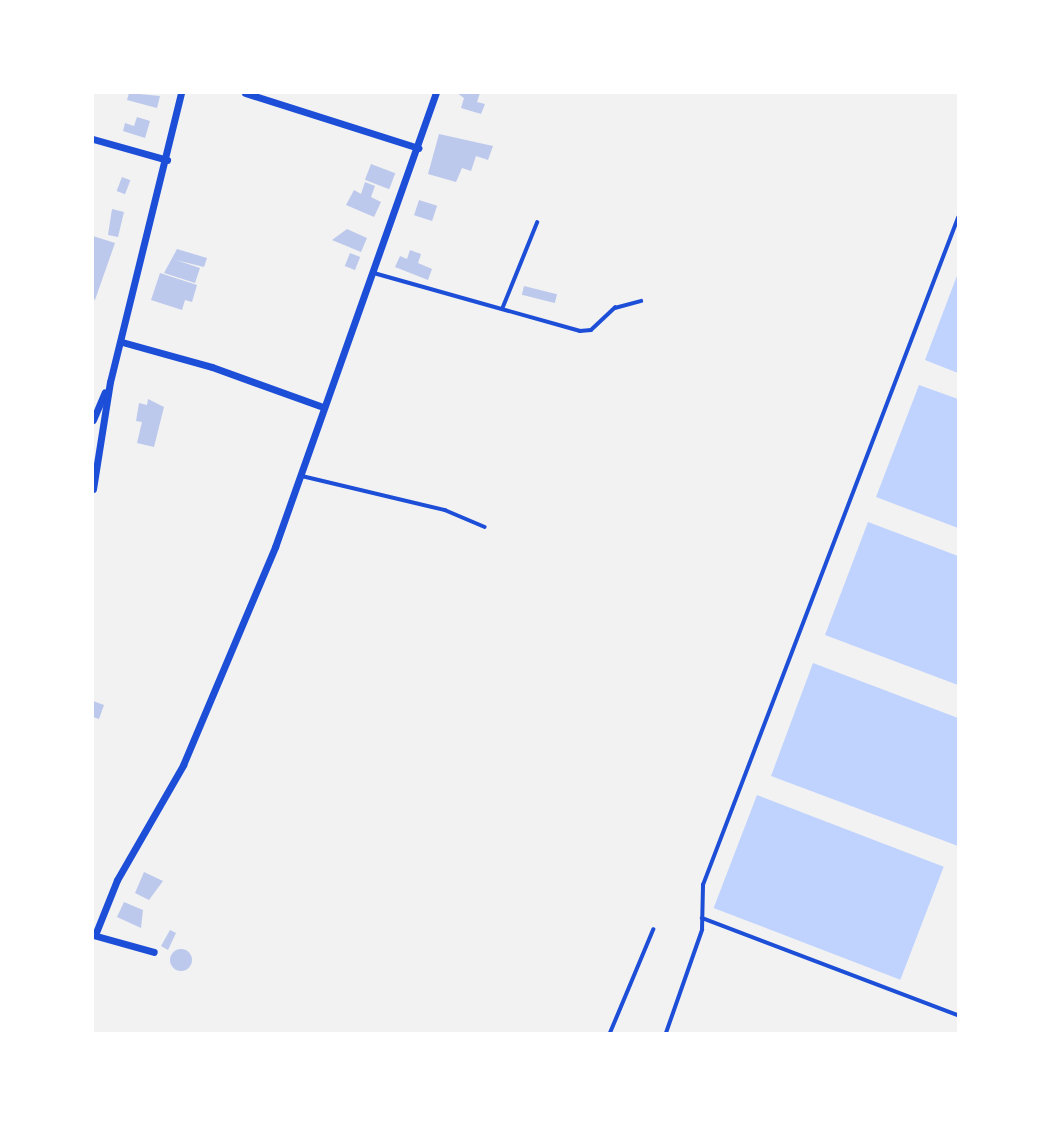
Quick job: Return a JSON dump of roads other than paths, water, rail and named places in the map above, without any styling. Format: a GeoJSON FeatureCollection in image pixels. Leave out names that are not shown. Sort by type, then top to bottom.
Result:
{"type":"FeatureCollection","features":[{"type":"Feature","properties":{"kind":"street"},"geometry":{"type":"LineString","coordinates":[[93,420],[110,382],[122,342],[181,93]]}},
{"type":"Feature","properties":{"kind":"street"},"geometry":{"type":"LineString","coordinates":[[245,93],[418,148]]}},
{"type":"Feature","properties":{"kind":"street"},"geometry":{"type":"LineString","coordinates":[[154,952],[94,935],[117,880],[183,765],[300,475],[436,93]]}},
{"type":"Feature","properties":{"kind":"street"},"geometry":{"type":"LineString","coordinates":[[93,139],[167,160]]}},
{"type":"Feature","properties":{"kind":"street"},"geometry":{"type":"LineString","coordinates":[[122,342],[212,367],[323,407]]}},
{"type":"Feature","properties":{"kind":"street"},"geometry":{"type":"LineString","coordinates":[[93,489],[110,382]]}},
{"type":"Feature","properties":{"kind":"lane"},"geometry":{"type":"LineString","coordinates":[[666,1033],[702,930],[703,885],[958,218]]}},
{"type":"Feature","properties":{"kind":"lane"},"geometry":{"type":"LineString","coordinates":[[503,307],[537,223]]}},
{"type":"Feature","properties":{"kind":"lane"},"geometry":{"type":"LineString","coordinates":[[374,273],[503,307],[580,331],[591,330],[615,308],[640,301]]}},
{"type":"Feature","properties":{"kind":"lane"},"geometry":{"type":"LineString","coordinates":[[300,475],[445,510],[485,527]]}},
{"type":"Feature","properties":{"kind":"lane"},"geometry":{"type":"LineString","coordinates":[[701,918],[958,1015]]}},
{"type":"Feature","properties":{"kind":"lane"},"geometry":{"type":"LineString","coordinates":[[610,1033],[653,930]]}},
{"type":"Feature","properties":{"kind":"water"},"geometry":{"type":"Polygon","coordinates":[[[958,273],[958,373],[925,360],[958,273]]]}},
{"type":"Feature","properties":{"kind":"water"},"geometry":{"type":"Polygon","coordinates":[[[919,385],[958,399],[958,528],[876,497],[919,385]]]}},
{"type":"Feature","properties":{"kind":"water"},"geometry":{"type":"Polygon","coordinates":[[[868,522],[958,556],[958,685],[825,635],[868,522]]]}},
{"type":"Feature","properties":{"kind":"water"},"geometry":{"type":"Polygon","coordinates":[[[813,663],[958,718],[958,846],[771,776],[813,663]]]}},
{"type":"Feature","properties":{"kind":"water"},"geometry":{"type":"Polygon","coordinates":[[[757,795],[944,867],[900,980],[714,908],[757,795]]]}}]}
